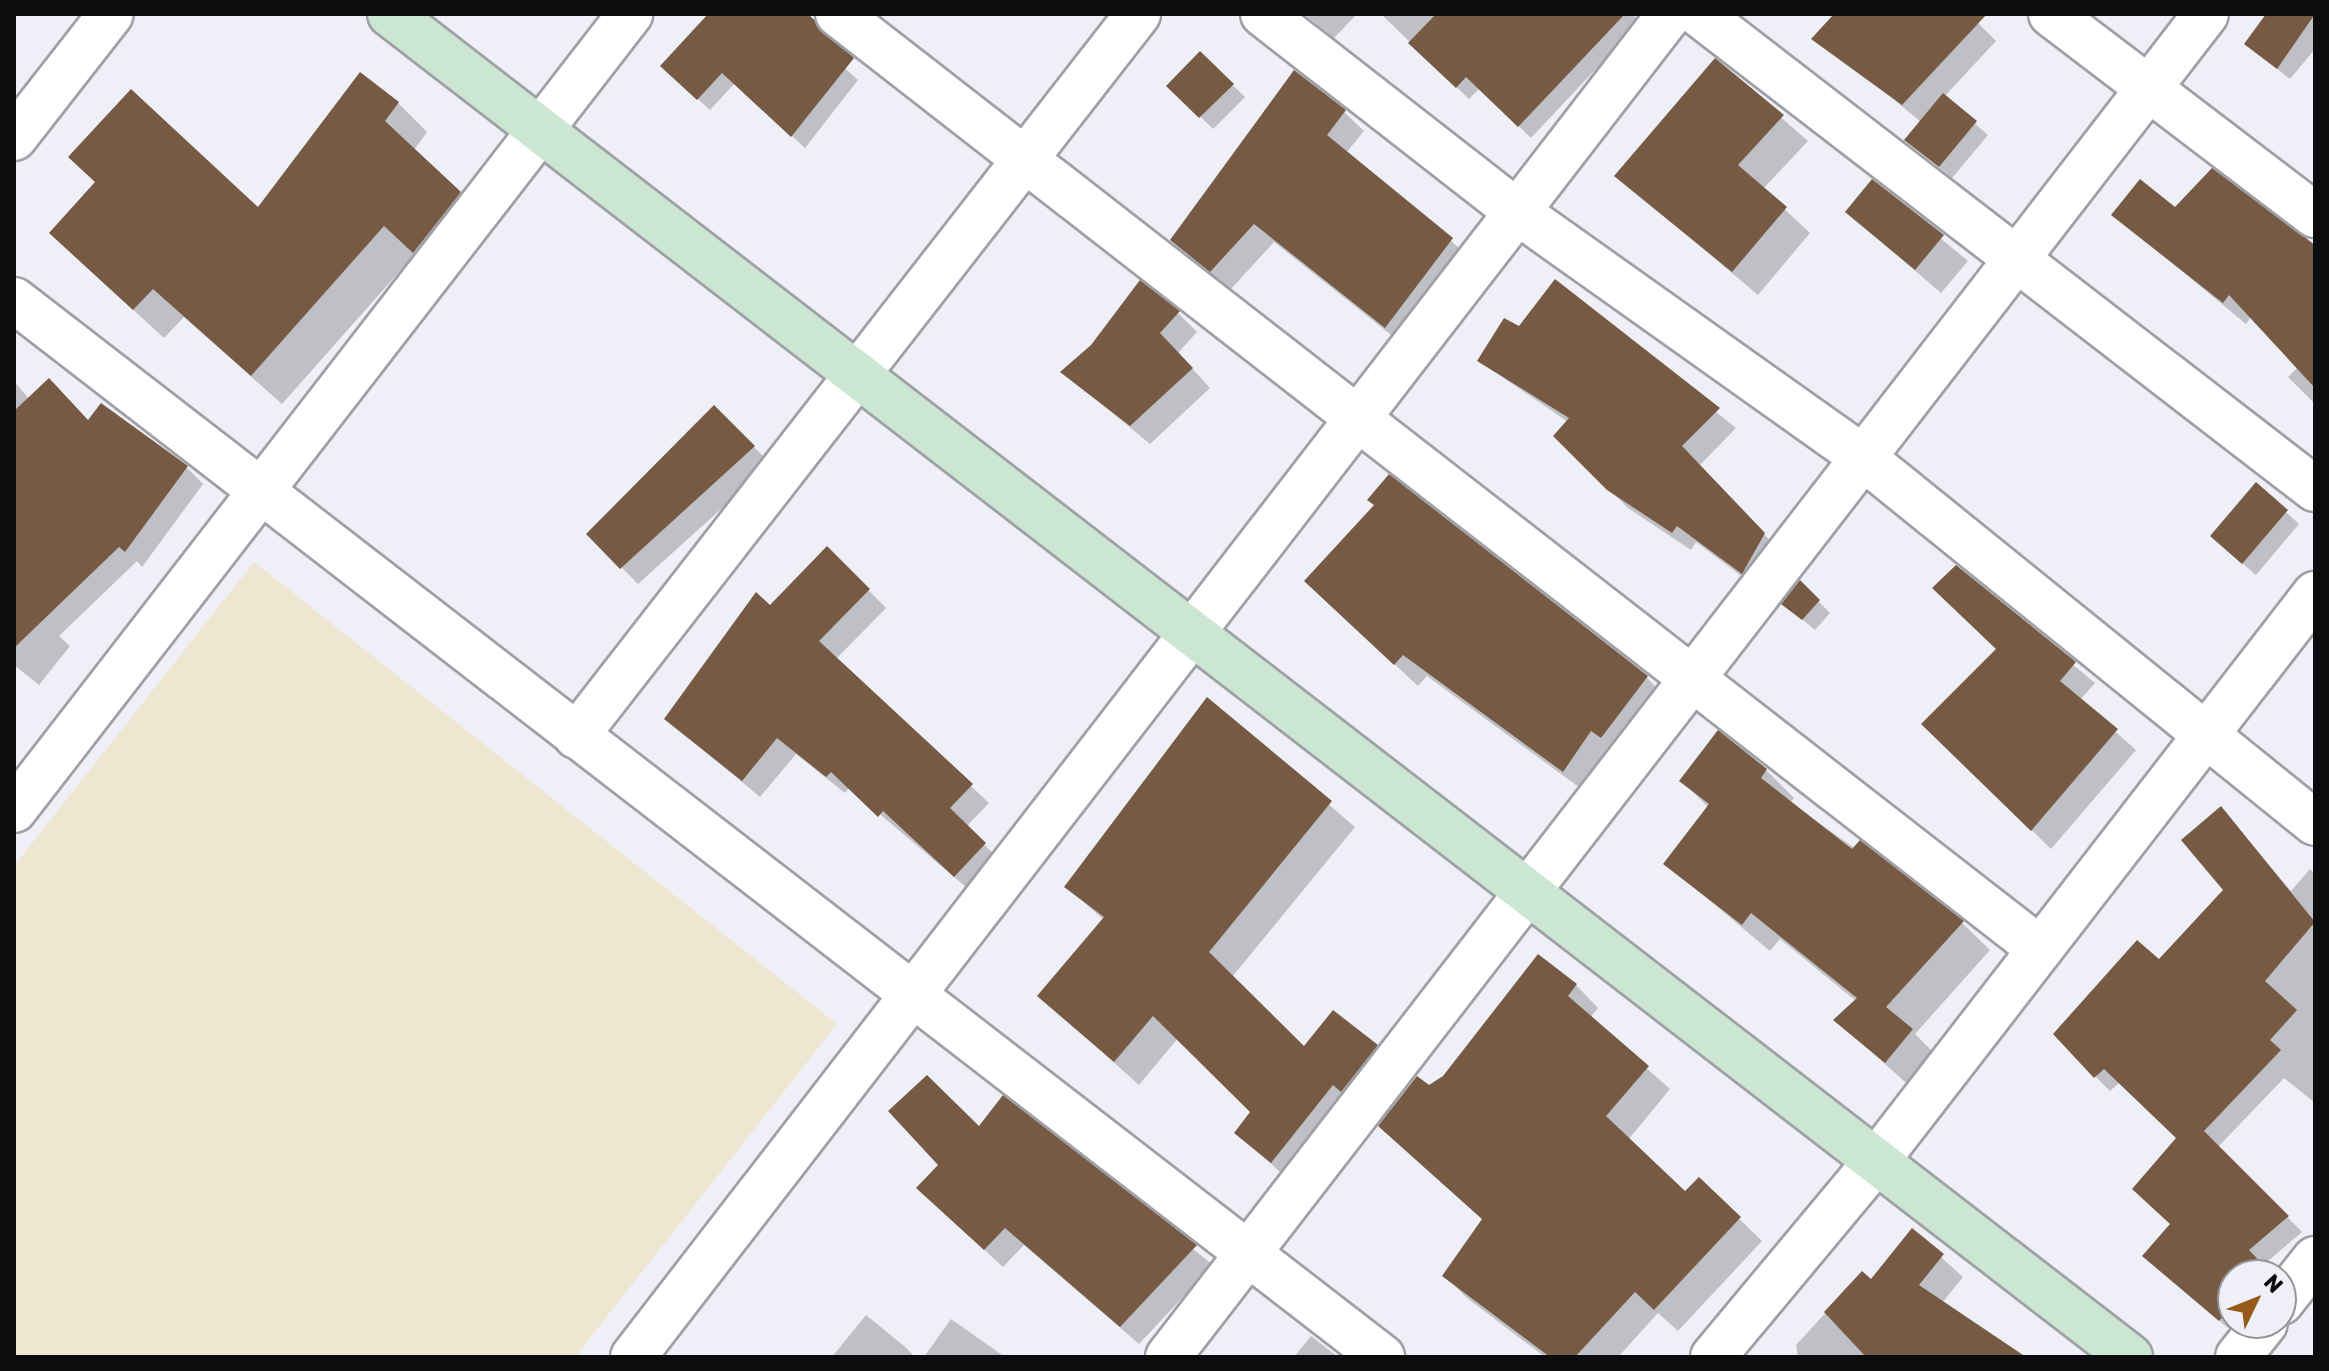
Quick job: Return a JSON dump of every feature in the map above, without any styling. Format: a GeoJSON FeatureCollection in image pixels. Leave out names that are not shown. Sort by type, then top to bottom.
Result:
{"type":"FeatureCollection","features":[{"type":"Feature","properties":{"kind":"street"},"geometry":{"type":"LineString","coordinates":[[14,138],[111,14]]}},
{"type":"Feature","properties":{"kind":"street"},"geometry":{"type":"LineString","coordinates":[[390,14],[1191,631],[1874,1164],[2130,1357]]}},
{"type":"Feature","properties":{"kind":"street"},"geometry":{"type":"LineString","coordinates":[[14,810],[630,14]]}},
{"type":"Feature","properties":{"kind":"street"},"geometry":{"type":"LineString","coordinates":[[838,14],[2040,949]]}},
{"type":"Feature","properties":{"kind":"street"},"geometry":{"type":"LineString","coordinates":[[576,736],[1138,14]]}},
{"type":"Feature","properties":{"kind":"street"},"geometry":{"type":"LineString","coordinates":[[1263,14],[1519,213],[1866,460],[2315,823]]}},
{"type":"Feature","properties":{"kind":"street"},"geometry":{"type":"LineString","coordinates":[[633,1357],[909,995],[1519,213],[1670,14]]}},
{"type":"Feature","properties":{"kind":"street"},"geometry":{"type":"LineString","coordinates":[[1699,14],[2315,489]]}},
{"type":"Feature","properties":{"kind":"street"},"geometry":{"type":"LineString","coordinates":[[2051,14],[2315,215]]}},
{"type":"Feature","properties":{"kind":"street"},"geometry":{"type":"LineString","coordinates":[[1168,1357],[1692,679],[1866,460],[2206,14]]}},
{"type":"Feature","properties":{"kind":"street"},"geometry":{"type":"LineString","coordinates":[[14,300],[1245,1257],[1382,1357]]}},
{"type":"Feature","properties":{"kind":"street"},"geometry":{"type":"LineString","coordinates":[[1713,1357],[1874,1164],[2315,594]]}},
{"type":"Feature","properties":{"kind":"street"},"geometry":{"type":"LineString","coordinates":[[2297,1282],[2315,1259]]}},
{"type":"Feature","properties":{"kind":"street"},"geometry":{"type":"LineString","coordinates":[[2238,1357],[2252,1339]]}},
{"type":"Feature","properties":{"kind":"shaded area"},"geometry":{"type":"Polygon","coordinates":[[[254,562],[837,1024],[575,1357],[14,1357],[14,866],[254,562]]]}},
{"type":"Feature","properties":{"kind":"building"},"geometry":{"type":"Polygon","coordinates":[[[708,14],[808,14],[854,58],[791,137],[722,73],[697,100],[660,66],[708,14]]]}},
{"type":"Feature","properties":{"kind":"building"},"geometry":{"type":"Polygon","coordinates":[[[1436,14],[1625,14],[1518,127],[1466,77],[1456,88],[1408,43],[1436,14]]]}},
{"type":"Feature","properties":{"kind":"building"},"geometry":{"type":"Polygon","coordinates":[[[1834,14],[1987,14],[1902,105],[1811,39],[1834,14]]]}},
{"type":"Feature","properties":{"kind":"building"},"geometry":{"type":"Polygon","coordinates":[[[2266,14],[2315,14],[2277,69],[2244,44],[2266,14]]]}},
{"type":"Feature","properties":{"kind":"building"},"geometry":{"type":"Polygon","coordinates":[[[1200,51],[1234,84],[1199,118],[1166,86],[1200,51]]]}},
{"type":"Feature","properties":{"kind":"building"},"geometry":{"type":"Polygon","coordinates":[[[1715,58],[1784,115],[1738,165],[1787,207],[1732,272],[1614,176],[1715,58]]]}},
{"type":"Feature","properties":{"kind":"building"},"geometry":{"type":"Polygon","coordinates":[[[1294,70],[1346,110],[1327,135],[1453,238],[1385,328],[1254,224],[1210,272],[1170,240],[1294,70]]]}},
{"type":"Feature","properties":{"kind":"building"},"geometry":{"type":"Polygon","coordinates":[[[360,72],[399,102],[385,121],[461,192],[413,253],[384,226],[251,376],[153,289],[133,310],[49,233],[95,182],[68,157],[131,89],[258,207],[360,72]]]}},
{"type":"Feature","properties":{"kind":"building"},"geometry":{"type":"Polygon","coordinates":[[[1943,93],[1977,121],[1939,167],[1904,140],[1943,93]]]}},
{"type":"Feature","properties":{"kind":"building"},"geometry":{"type":"Polygon","coordinates":[[[2212,168],[2315,245],[2315,388],[2229,295],[2223,303],[2111,215],[2140,179],[2175,207],[2212,168]]]}},
{"type":"Feature","properties":{"kind":"building"},"geometry":{"type":"Polygon","coordinates":[[[1872,179],[1944,235],[1915,270],[1845,212],[1872,179]]]}},
{"type":"Feature","properties":{"kind":"building"},"geometry":{"type":"Polygon","coordinates":[[[1555,279],[1720,408],[1682,446],[1765,533],[1742,574],[1677,526],[1672,533],[1607,490],[1553,436],[1569,418],[1477,361],[1504,318],[1519,326],[1555,279]]]}},
{"type":"Feature","properties":{"kind":"building"},"geometry":{"type":"Polygon","coordinates":[[[1140,280],[1180,311],[1160,333],[1193,368],[1130,426],[1060,372],[1091,345],[1140,280]]]}},
{"type":"Feature","properties":{"kind":"building"},"geometry":{"type":"Polygon","coordinates":[[[49,378],[88,420],[101,403],[188,466],[125,552],[119,547],[14,648],[14,411],[49,378]]]}},
{"type":"Feature","properties":{"kind":"building"},"geometry":{"type":"Polygon","coordinates":[[[714,405],[755,446],[620,569],[586,534],[714,405]]]}},
{"type":"Feature","properties":{"kind":"building"},"geometry":{"type":"Polygon","coordinates":[[[1389,474],[1648,676],[1601,738],[1591,731],[1563,772],[1403,655],[1394,665],[1304,581],[1374,505],[1367,500],[1389,474]]]}},
{"type":"Feature","properties":{"kind":"building"},"geometry":{"type":"Polygon","coordinates":[[[2256,482],[2288,510],[2242,564],[2210,536],[2256,482]]]}},
{"type":"Feature","properties":{"kind":"building"},"geometry":{"type":"Polygon","coordinates":[[[827,546],[870,589],[819,641],[973,784],[950,808],[986,843],[954,877],[883,811],[878,817],[831,772],[826,777],[777,738],[742,781],[664,719],[756,592],[770,605],[827,546]]]}},
{"type":"Feature","properties":{"kind":"building"},"geometry":{"type":"Polygon","coordinates":[[[1956,565],[2076,662],[2060,681],[2118,729],[2031,831],[1921,724],[1996,649],[1932,588],[1956,565]]]}},
{"type":"Feature","properties":{"kind":"building"},"geometry":{"type":"Polygon","coordinates":[[[1800,580],[1820,600],[1802,620],[1781,604],[1800,580]]]}},
{"type":"Feature","properties":{"kind":"building"},"geometry":{"type":"Polygon","coordinates":[[[1207,697],[1332,801],[1209,952],[1304,1046],[1333,1010],[1378,1045],[1341,1092],[1333,1085],[1271,1163],[1234,1133],[1250,1112],[1153,1016],[1114,1062],[1037,996],[1104,917],[1064,887],[1207,697]]]}},
{"type":"Feature","properties":{"kind":"building"},"geometry":{"type":"Polygon","coordinates":[[[1718,730],[1767,769],[1761,778],[1852,849],[1860,840],[1964,921],[1886,1007],[1913,1029],[1885,1063],[1833,1020],[1857,998],[1751,913],[1742,925],[1663,864],[1709,804],[1679,781],[1718,730]]]}},
{"type":"Feature","properties":{"kind":"building"},"geometry":{"type":"Polygon","coordinates":[[[2221,806],[2315,922],[2265,981],[2297,1010],[2270,1040],[2281,1050],[2204,1131],[2289,1216],[2249,1250],[2258,1259],[2217,1259],[2217,1319],[2142,1256],[2170,1224],[2132,1189],[2176,1138],[2104,1069],[2094,1078],[2053,1034],[2137,940],[2159,959],[2223,890],[2181,840],[2221,806]]]}},
{"type":"Feature","properties":{"kind":"building"},"geometry":{"type":"Polygon","coordinates":[[[1538,954],[1577,984],[1568,996],[1649,1066],[1606,1116],[1685,1191],[1699,1177],[1741,1217],[1654,1310],[1635,1292],[1575,1357],[1550,1357],[1442,1276],[1482,1219],[1378,1126],[1417,1076],[1429,1085],[1443,1076],[1538,954]]]}},
{"type":"Feature","properties":{"kind":"building"},"geometry":{"type":"Polygon","coordinates":[[[927,1075],[979,1126],[1003,1095],[1197,1245],[1120,1327],[1005,1228],[984,1250],[916,1188],[938,1165],[888,1111],[927,1075]]]}},
{"type":"Feature","properties":{"kind":"building"},"geometry":{"type":"Polygon","coordinates":[[[1912,1228],[1944,1254],[1919,1285],[2026,1357],[1866,1357],[1824,1312],[1862,1271],[1871,1279],[1912,1228]]]}}]}
